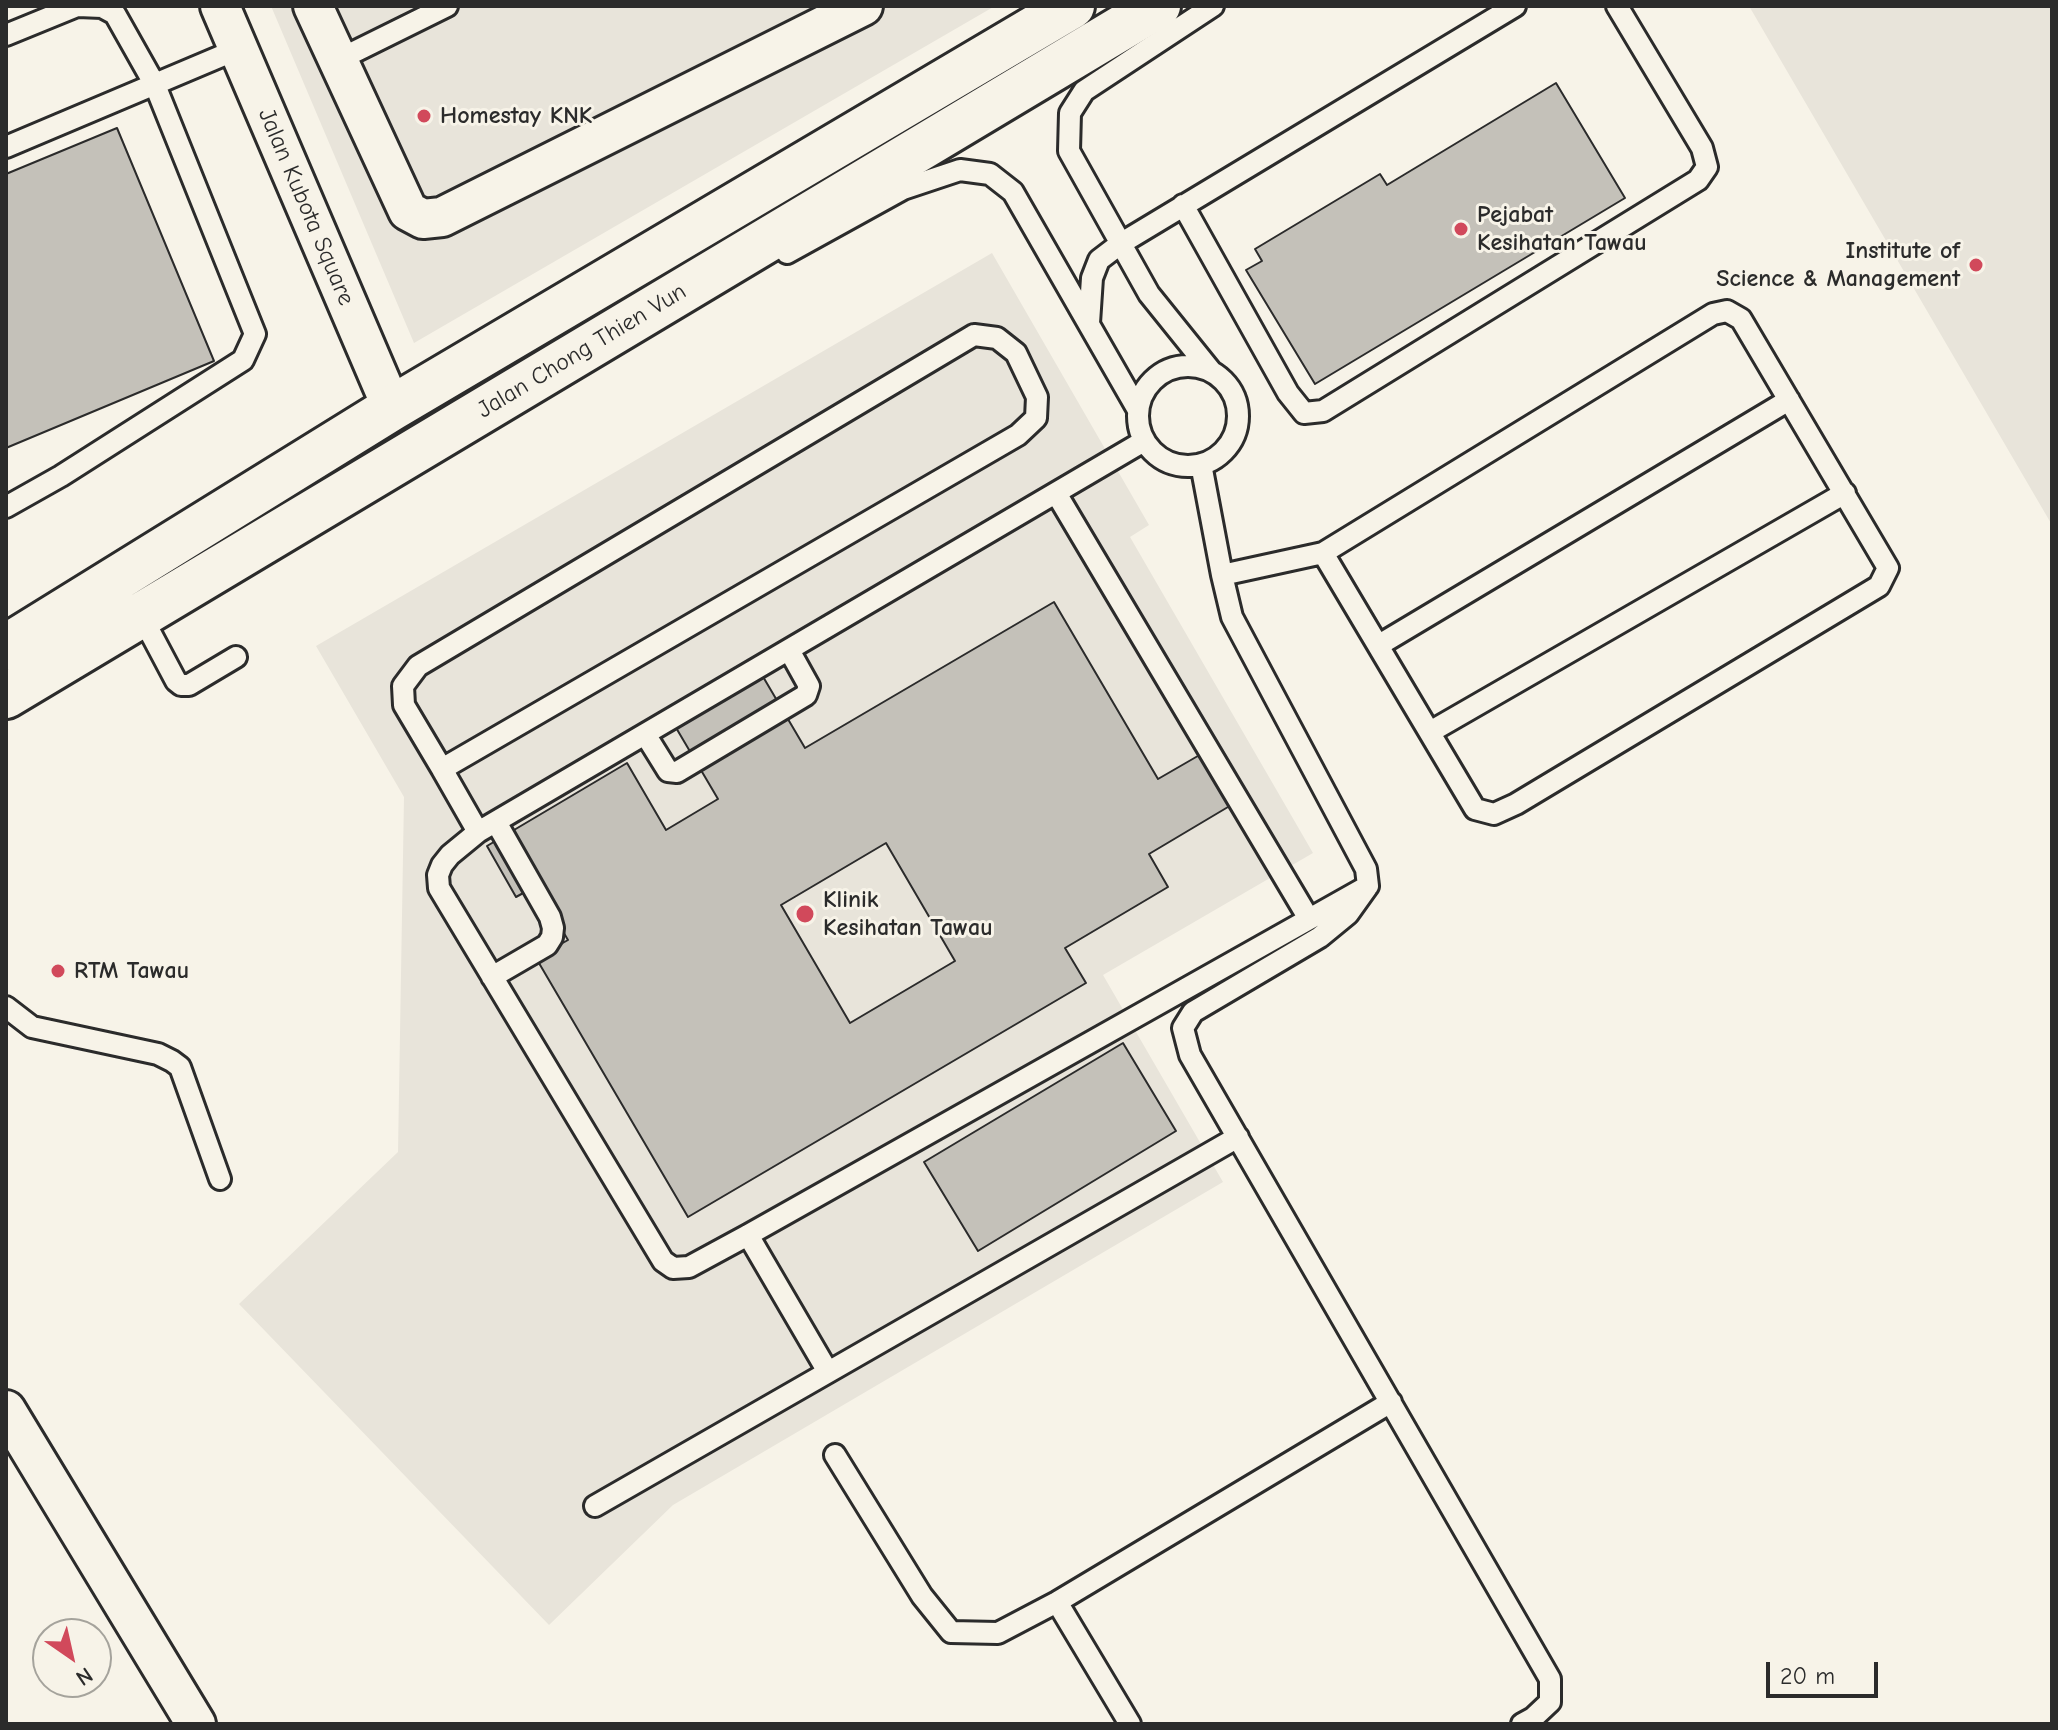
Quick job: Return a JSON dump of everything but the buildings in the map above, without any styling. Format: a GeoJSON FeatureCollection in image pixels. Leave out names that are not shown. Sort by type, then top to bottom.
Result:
{"type":"FeatureCollection","features":[{"type":"Feature","properties":{"kind":"main road","name":"Jalan Chong Thien Vun"},"geometry":{"type":"LineString","coordinates":[[6,647],[392,408],[1072,6]]}},
{"type":"Feature","properties":{"kind":"main road","name":"Jalan Chong Thien Vun"},"geometry":{"type":"LineString","coordinates":[[6,696],[1158,6]]}},
{"type":"Feature","properties":{"kind":"street","name":"Jalan Kubota Square"},"geometry":{"type":"LineString","coordinates":[[220,6],[392,408]]}},
{"type":"Feature","properties":{"kind":"street"},"geometry":{"type":"LineString","coordinates":[[313,6],[408,211],[423,219],[442,217],[863,6]]}},
{"type":"Feature","properties":{"kind":"street"},"geometry":{"type":"LineString","coordinates":[[6,1410],[196,1724]]}},
{"type":"Feature","properties":{"kind":"lane"},"geometry":{"type":"LineString","coordinates":[[6,35],[78,6],[102,7],[115,14],[155,85],[255,334],[243,360],[61,476],[6,507]]}},
{"type":"Feature","properties":{"kind":"lane"},"geometry":{"type":"LineString","coordinates":[[338,60],[447,6]]}},
{"type":"Feature","properties":{"kind":"lane"},"geometry":{"type":"LineString","coordinates":[[1211,371],[1195,366],[1179,366],[1164,372],[1143,395],[1138,410],[1144,441],[1168,461],[1183,465],[1201,464],[1216,457],[1229,445],[1236,430],[1238,413],[1234,396],[1225,381],[1211,371],[1149,294],[1069,151],[1070,113],[1084,91],[1213,6]]}},
{"type":"Feature","properties":{"kind":"lane"},"geometry":{"type":"LineString","coordinates":[[1089,323],[1092,278],[1099,260],[1120,244],[1515,6]]}},
{"type":"Feature","properties":{"kind":"lane"},"geometry":{"type":"LineString","coordinates":[[1183,205],[1288,393],[1304,413],[1323,411],[1698,180],[1707,167],[1702,148],[1617,6]]}},
{"type":"Feature","properties":{"kind":"lane"},"geometry":{"type":"LineString","coordinates":[[6,147],[238,49]]}},
{"type":"Feature","properties":{"kind":"lane"},"geometry":{"type":"LineString","coordinates":[[766,264],[903,189],[960,170],[990,174],[1013,192],[1138,410]]}},
{"type":"Feature","properties":{"kind":"lane"},"geometry":{"type":"LineString","coordinates":[[609,334],[685,310],[739,279]]}},
{"type":"Feature","properties":{"kind":"lane"},"geometry":{"type":"LineString","coordinates":[[1222,575],[1323,553],[1713,314],[1727,311],[1741,319],[1888,568],[1879,586],[1516,804],[1494,814],[1475,809],[1323,553]]}},
{"type":"Feature","properties":{"kind":"lane"},"geometry":{"type":"LineString","coordinates":[[442,769],[1018,435],[1036,418],[1037,397],[1016,353],[997,338],[974,335],[418,666],[403,686],[404,705],[442,769],[550,917],[553,928],[547,945],[492,977]]}},
{"type":"Feature","properties":{"kind":"lane"},"geometry":{"type":"LineString","coordinates":[[1379,645],[1789,400]]}},
{"type":"Feature","properties":{"kind":"lane"},"geometry":{"type":"LineString","coordinates":[[1144,441],[487,827],[450,855],[442,865],[438,875],[439,888],[663,1261],[673,1268],[689,1267],[748,1235],[1368,886]]}},
{"type":"Feature","properties":{"kind":"lane"},"geometry":{"type":"LineString","coordinates":[[1201,464],[1232,617],[1366,869],[1368,886],[1348,914],[1320,937],[1193,1012],[1183,1028],[1190,1055],[1550,1679],[1550,1702],[1522,1724]]}},
{"type":"Feature","properties":{"kind":"lane"},"geometry":{"type":"LineString","coordinates":[[1056,493],[1309,919]]}},
{"type":"Feature","properties":{"kind":"lane"},"geometry":{"type":"LineString","coordinates":[[1430,732],[1845,493]]}},
{"type":"Feature","properties":{"kind":"lane"},"geometry":{"type":"LineString","coordinates":[[141,615],[181,685],[189,685],[236,657]]}},
{"type":"Feature","properties":{"kind":"lane"},"geometry":{"type":"LineString","coordinates":[[645,734],[668,771],[677,772],[806,695],[809,686],[789,650]]}},
{"type":"Feature","properties":{"kind":"lane"},"geometry":{"type":"LineString","coordinates":[[6,1007],[32,1027],[158,1054],[180,1067],[220,1179]]}},
{"type":"Feature","properties":{"kind":"lane"},"geometry":{"type":"LineString","coordinates":[[595,1506],[1238,1137]]}},
{"type":"Feature","properties":{"kind":"lane"},"geometry":{"type":"LineString","coordinates":[[748,1235],[828,1372]]}},
{"type":"Feature","properties":{"kind":"lane"},"geometry":{"type":"LineString","coordinates":[[835,1455],[922,1596],[951,1632],[998,1633],[1057,1602],[1391,1402]]}},
{"type":"Feature","properties":{"kind":"lane"},"geometry":{"type":"LineString","coordinates":[[1057,1602],[1130,1724]]}},
{"type":"Feature","properties":{"kind":"shaded area"},"geometry":{"type":"Polygon","coordinates":[[[271,6],[995,6],[414,343],[271,6]]]}},
{"type":"Feature","properties":{"kind":"shaded area","name":"Institute of Science & Management"},"geometry":{"type":"Polygon","coordinates":[[[1749,6],[2052,6],[2052,525],[1749,6]]]}},
{"type":"Feature","properties":{"kind":"shaded area","name":"Klinik Kesihatan Tawau"},"geometry":{"type":"Polygon","coordinates":[[[992,253],[1149,525],[1130,537],[1313,853],[1103,975],[1223,1182],[673,1505],[549,1625],[239,1304],[398,1152],[404,797],[316,646],[992,253]]]}},
{"type":"Feature","properties":{"kind":"place","name":"Homestay KNK"},"geometry":{"type":"Point","coordinates":[424,116]}},
{"type":"Feature","properties":{"kind":"place","name":"Pejabat Kesihatan Tawau"},"geometry":{"type":"Point","coordinates":[1461,229]}},
{"type":"Feature","properties":{"kind":"place","name":"Institute of Science & Management"},"geometry":{"type":"Point","coordinates":[1976,265]}},
{"type":"Feature","properties":{"kind":"place","name":"Klinik Kesihatan Tawau"},"geometry":{"type":"Point","coordinates":[805,914]}},
{"type":"Feature","properties":{"kind":"place","name":"RTM Tawau"},"geometry":{"type":"Point","coordinates":[58,971]}}]}
